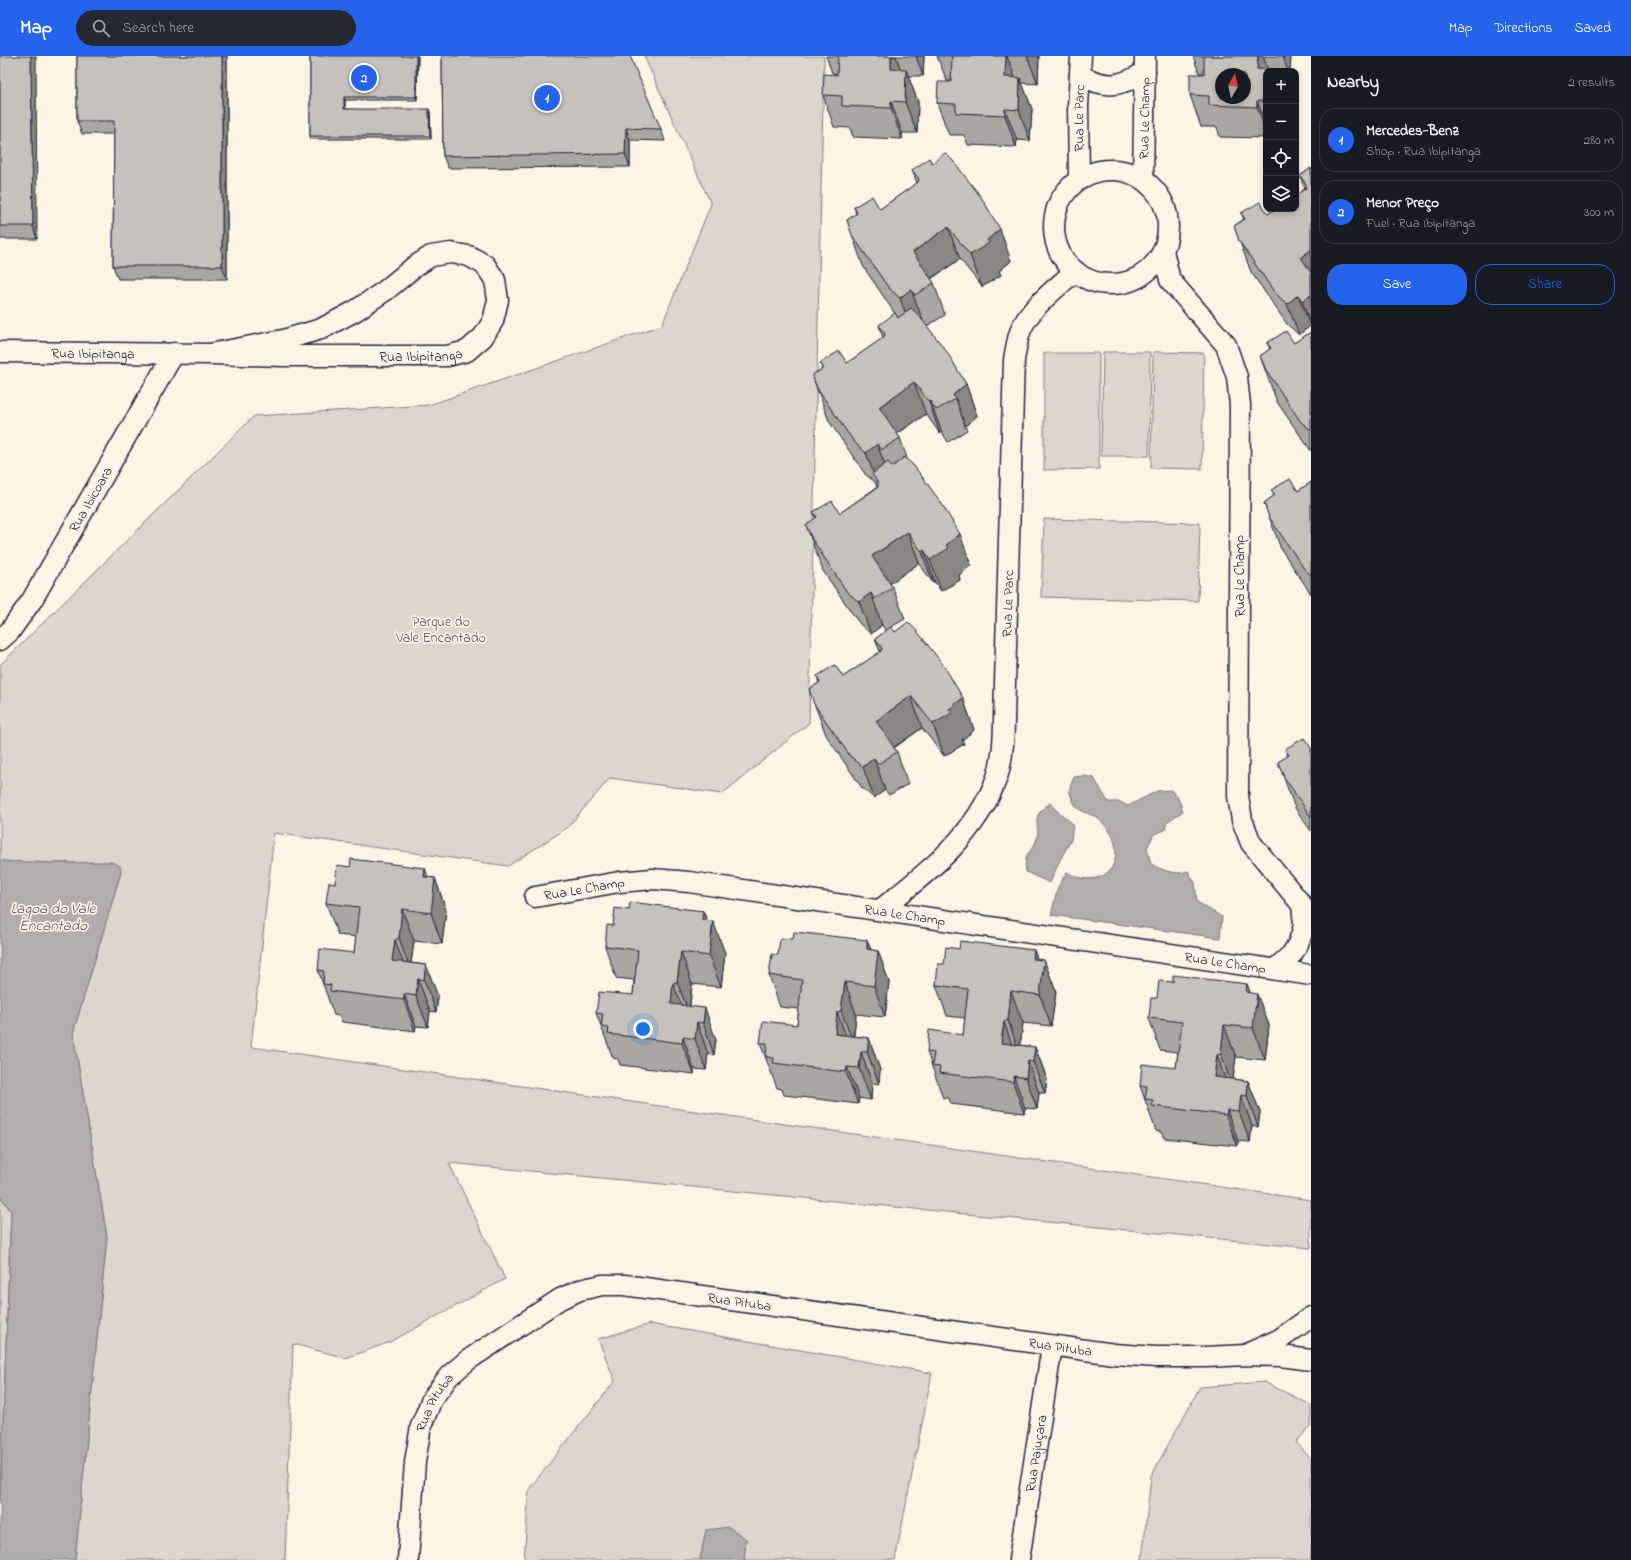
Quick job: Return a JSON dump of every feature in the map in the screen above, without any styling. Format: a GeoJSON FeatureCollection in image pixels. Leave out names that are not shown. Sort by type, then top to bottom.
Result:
{"type":"FeatureCollection","features":[{"type":"Feature","properties":{"kind":"street"},"geometry":{"type":"LineString","coordinates":[[1080,65],[1095,83],[1122,84],[1130,81],[1145,64]]}},
{"type":"Feature","properties":{"kind":"street","name":"Rua Le Champ"},"geometry":{"type":"LineString","coordinates":[[1143,179],[1145,64]]}},
{"type":"Feature","properties":{"kind":"street","name":"Rua Le Parc"},"geometry":{"type":"LineString","coordinates":[[1079,179],[1078,106],[1080,65]]}},
{"type":"Feature","properties":{"kind":"street"},"geometry":{"type":"LineString","coordinates":[[1104,170],[1118,170],[1131,173],[1143,179],[1157,193],[1166,211],[1168,231],[1163,251],[1153,265],[1140,276],[1124,282],[1107,283],[1090,280],[1075,271],[1063,258],[1055,242],[1053,224],[1057,207],[1066,191],[1079,179],[1091,173],[1104,170]]}},
{"type":"Feature","properties":{"kind":"street","name":"Rua Le Champ"},"geometry":{"type":"LineString","coordinates":[[1163,251],[1170,280],[1226,345],[1237,376],[1240,405],[1238,796],[1242,820],[1250,843],[1307,908],[1302,933],[1298,944],[1292,954],[1276,969]]}},
{"type":"Feature","properties":{"kind":"street","name":"Rua Ibipitanga"},"geometry":{"type":"LineString","coordinates":[[0,352],[174,353],[210,354],[284,356],[447,356],[467,351],[483,337],[493,321],[498,300],[496,280],[485,265],[470,256],[451,253],[431,256],[355,311],[321,329],[283,340],[210,354]]}},
{"type":"Feature","properties":{"kind":"street","name":"Rua Le Parc"},"geometry":{"type":"LineString","coordinates":[[880,910],[926,875],[974,823],[987,800],[997,776],[1003,745],[1014,360],[1017,342],[1022,327],[1032,311],[1075,271]]}},
{"type":"Feature","properties":{"kind":"street","name":"Rua Ibicoara"},"geometry":{"type":"LineString","coordinates":[[0,640],[10,631],[32,600],[174,353]]}},
{"type":"Feature","properties":{"kind":"street","name":"Rua Le Champ"},"geometry":{"type":"LineString","coordinates":[[535,897],[619,882],[653,879],[689,882],[1311,975]]}},
{"type":"Feature","properties":{"kind":"street","name":"Rua Pituba"},"geometry":{"type":"LineString","coordinates":[[408,1560],[415,1462],[421,1426],[432,1399],[449,1376],[468,1360],[560,1299],[580,1290],[602,1286],[624,1285],[1114,1354],[1156,1357],[1246,1355],[1281,1356],[1311,1360]]}},
{"type":"Feature","properties":{"kind":"street","name":"Rua Pituba"},"geometry":{"type":"LineString","coordinates":[[1246,1355],[1280,1339],[1311,1317]]}},
{"type":"Feature","properties":{"kind":"street","name":"Rua Pajuçara"},"geometry":{"type":"LineString","coordinates":[[1019,1560],[1052,1346]]}},
{"type":"Feature","properties":{"kind":"green space","name":"Parque do Vale Encantado"},"geometry":{"type":"Polygon","coordinates":[[[644,56],[824,56],[809,723],[722,794],[610,778],[567,828],[508,866],[274,833],[251,1047],[1311,1200],[1311,1248],[449,1163],[505,1279],[390,1342],[346,1358],[293,1344],[285,1560],[75,1560],[107,1237],[73,1033],[121,872],[111,862],[56,863],[0,861],[0,665],[254,416],[429,405],[662,325],[711,204],[644,56]]]}},
{"type":"Feature","properties":{"kind":"green space"},"geometry":{"type":"Polygon","coordinates":[[[1103,352],[1150,352],[1149,456],[1101,456],[1103,352]]]}},
{"type":"Feature","properties":{"kind":"green space"},"geometry":{"type":"Polygon","coordinates":[[[1153,352],[1204,353],[1202,469],[1151,468],[1153,352]]]}},
{"type":"Feature","properties":{"kind":"green space"},"geometry":{"type":"Polygon","coordinates":[[[1044,353],[1099,353],[1099,469],[1044,470],[1044,353]]]}},
{"type":"Feature","properties":{"kind":"green space"},"geometry":{"type":"Polygon","coordinates":[[[1044,519],[1200,523],[1198,601],[1041,597],[1044,519]]]}},
{"type":"Feature","properties":{"kind":"green space"},"geometry":{"type":"Polygon","coordinates":[[[0,1196],[11,1211],[0,1501],[0,1196]]]}},
{"type":"Feature","properties":{"kind":"green space"},"geometry":{"type":"Polygon","coordinates":[[[650,1324],[932,1373],[895,1560],[744,1560],[746,1539],[706,1530],[700,1560],[524,1560],[529,1489],[615,1381],[598,1339],[650,1324]]]}},
{"type":"Feature","properties":{"kind":"green space"},"geometry":{"type":"Polygon","coordinates":[[[1264,1382],[1311,1405],[1311,1426],[1296,1442],[1311,1459],[1311,1560],[1142,1560],[1151,1476],[1200,1387],[1264,1382]]]}},
{"type":"Feature","properties":{"kind":"water"},"geometry":{"type":"Polygon","coordinates":[[[1084,776],[1094,778],[1108,802],[1120,802],[1128,806],[1157,791],[1171,790],[1178,798],[1183,811],[1167,822],[1165,830],[1154,834],[1147,848],[1151,864],[1174,873],[1188,871],[1195,883],[1197,902],[1222,917],[1220,938],[1051,915],[1058,887],[1067,872],[1081,878],[1096,878],[1109,871],[1115,857],[1116,849],[1111,834],[1107,828],[1096,817],[1077,808],[1072,798],[1069,790],[1074,777],[1084,776]]]}},
{"type":"Feature","properties":{"kind":"water"},"geometry":{"type":"Polygon","coordinates":[[[1050,803],[1073,824],[1071,840],[1050,883],[1026,872],[1025,865],[1027,856],[1038,836],[1038,816],[1050,803]]]}},
{"type":"Feature","properties":{"kind":"water","name":"Lagoa do Vale Encantado"},"geometry":{"type":"Polygon","coordinates":[[[0,861],[56,863],[112,862],[120,866],[121,872],[73,1033],[107,1237],[75,1560],[0,1560],[0,1501],[11,1211],[0,1196],[0,861]]]}},
{"type":"Feature","properties":{"kind":"water"},"geometry":{"type":"Polygon","coordinates":[[[729,1527],[746,1539],[744,1560],[700,1560],[706,1530],[729,1527]]]}},
{"type":"Feature","properties":{"kind":"building"},"geometry":{"type":"Polygon","coordinates":[[[0,56],[31,56],[33,226],[0,226],[0,56]]]}},
{"type":"Feature","properties":{"kind":"building"},"geometry":{"type":"Polygon","coordinates":[[[77,56],[222,56],[222,266],[113,266],[114,121],[77,121],[77,56]]]}},
{"type":"Feature","properties":{"kind":"building"},"geometry":{"type":"Polygon","coordinates":[[[310,56],[416,56],[416,97],[344,97],[344,109],[429,109],[430,136],[310,136],[310,56]]]}},
{"type":"Feature","properties":{"kind":"building"},"geometry":{"type":"Polygon","coordinates":[[[442,56],[630,56],[661,129],[626,128],[625,154],[443,156],[442,56]]]}},
{"type":"Feature","properties":{"kind":"building"},"geometry":{"type":"Polygon","coordinates":[[[838,56],[891,56],[891,69],[906,70],[905,102],[891,101],[891,108],[842,106],[842,96],[823,95],[824,74],[837,75],[838,56]]]}},
{"type":"Feature","properties":{"kind":"building"},"geometry":{"type":"Polygon","coordinates":[[[952,56],[1006,56],[1005,77],[1020,78],[1019,110],[1005,109],[1005,115],[956,113],[956,104],[937,103],[938,82],[951,82],[952,56]]]}},
{"type":"Feature","properties":{"kind":"building"},"geometry":{"type":"Polygon","coordinates":[[[1204,56],[1258,56],[1257,69],[1263,69],[1263,101],[1257,101],[1257,107],[1209,105],[1209,96],[1190,95],[1190,74],[1204,74],[1204,56]]]}},
{"type":"Feature","properties":{"kind":"building"},"geometry":{"type":"Polygon","coordinates":[[[945,153],[954,162],[981,197],[1000,229],[987,240],[989,243],[970,255],[948,227],[913,252],[934,283],[915,295],[911,289],[900,298],[888,287],[852,235],[847,220],[857,213],[854,207],[872,196],[880,209],[918,182],[919,179],[912,170],[929,158],[932,163],[945,153]]]}},
{"type":"Feature","properties":{"kind":"building"},"geometry":{"type":"Polygon","coordinates":[[[1311,168],[1311,250],[1301,257],[1311,273],[1311,295],[1302,301],[1298,295],[1287,304],[1275,293],[1239,241],[1234,226],[1245,219],[1241,213],[1260,202],[1263,206],[1263,212],[1267,212],[1268,214],[1271,212],[1299,212],[1299,193],[1306,188],[1306,184],[1300,176],[1311,168]]]}},
{"type":"Feature","properties":{"kind":"building"},"geometry":{"type":"Polygon","coordinates":[[[911,308],[920,317],[947,352],[966,384],[953,395],[956,399],[936,410],[914,382],[879,407],[900,438],[881,450],[877,444],[866,453],[854,442],[818,390],[812,375],[824,368],[820,363],[839,351],[847,363],[884,337],[885,334],[879,325],[895,313],[898,318],[911,308]]]}},
{"type":"Feature","properties":{"kind":"building"},"geometry":{"type":"Polygon","coordinates":[[[1286,331],[1294,343],[1311,332],[1311,430],[1301,422],[1266,370],[1260,356],[1271,348],[1267,343],[1286,331]]]}},
{"type":"Feature","properties":{"kind":"building"},"geometry":{"type":"Polygon","coordinates":[[[904,457],[914,466],[940,501],[960,534],[946,545],[949,548],[930,560],[924,550],[922,552],[908,532],[872,556],[893,588],[874,599],[871,593],[859,602],[847,592],[812,539],[806,525],[817,517],[813,512],[832,501],[840,513],[878,487],[878,483],[872,474],[888,462],[892,467],[904,457]]]}},
{"type":"Feature","properties":{"kind":"building"},"geometry":{"type":"Polygon","coordinates":[[[1290,479],[1298,491],[1311,482],[1311,575],[1305,570],[1269,517],[1264,503],[1275,495],[1271,490],[1290,479]]]}},
{"type":"Feature","properties":{"kind":"building"},"geometry":{"type":"Polygon","coordinates":[[[908,622],[917,631],[944,666],[963,698],[949,709],[952,713],[933,724],[911,696],[876,721],[897,752],[878,764],[874,758],[863,767],[850,756],[814,704],[809,689],[820,682],[817,676],[835,665],[843,677],[881,651],[882,648],[875,639],[891,627],[895,632],[908,622]]]}},
{"type":"Feature","properties":{"kind":"building"},"geometry":{"type":"Polygon","coordinates":[[[1304,738],[1311,748],[1311,817],[1284,777],[1278,762],[1289,755],[1285,749],[1304,738]]]}},
{"type":"Feature","properties":{"kind":"building"},"geometry":{"type":"Polygon","coordinates":[[[351,859],[425,868],[424,877],[435,878],[431,913],[402,909],[399,938],[395,940],[392,961],[426,965],[424,980],[418,979],[416,996],[404,994],[404,1000],[330,991],[331,985],[323,984],[324,971],[318,970],[320,949],[354,953],[359,907],[326,903],[329,882],[335,883],[337,865],[350,867],[351,859]]]}},
{"type":"Feature","properties":{"kind":"building"},"geometry":{"type":"Polygon","coordinates":[[[630,902],[703,911],[702,920],[713,921],[709,956],[681,952],[677,982],[673,983],[671,1004],[705,1008],[703,1023],[697,1022],[695,1039],[683,1037],[682,1043],[608,1034],[609,1028],[601,1027],[603,1014],[596,1013],[599,992],[633,995],[638,950],[605,946],[607,925],[613,926],[615,908],[629,910],[630,902]]]}},
{"type":"Feature","properties":{"kind":"building"},"geometry":{"type":"Polygon","coordinates":[[[794,932],[867,940],[867,949],[878,951],[874,986],[845,982],[841,1011],[837,1012],[835,1034],[869,1038],[867,1052],[861,1052],[859,1068],[847,1067],[846,1072],[773,1063],[774,1058],[766,1057],[767,1043],[760,1043],[763,1021],[797,1025],[802,980],[769,975],[772,954],[778,955],[780,938],[793,939],[794,932]]]}},
{"type":"Feature","properties":{"kind":"building"},"geometry":{"type":"Polygon","coordinates":[[[960,941],[1034,950],[1033,959],[1044,960],[1040,995],[1011,991],[1008,1020],[1004,1022],[1001,1043],[1035,1047],[1033,1062],[1028,1061],[1026,1078],[1014,1076],[1013,1082],[939,1073],[940,1067],[932,1066],[934,1053],[927,1052],[929,1030],[963,1035],[968,989],[936,985],[938,964],[944,964],[946,947],[959,949],[960,941]]]}},
{"type":"Feature","properties":{"kind":"building"},"geometry":{"type":"Polygon","coordinates":[[[1173,975],[1247,984],[1246,992],[1257,994],[1253,1028],[1224,1025],[1221,1054],[1217,1055],[1214,1077],[1248,1081],[1247,1096],[1241,1095],[1239,1111],[1227,1110],[1226,1115],[1152,1106],[1153,1100],[1145,1099],[1147,1086],[1140,1086],[1142,1064],[1176,1068],[1182,1022],[1149,1018],[1151,998],[1157,998],[1159,981],[1173,982],[1173,975]]]}},
{"type":"Feature","properties":{"kind":"place","name":"Menor Preço"},"geometry":{"type":"Point","coordinates":[364,78]}},
{"type":"Feature","properties":{"kind":"place","name":"Mercedes-Benz"},"geometry":{"type":"Point","coordinates":[547,98]}}]}
